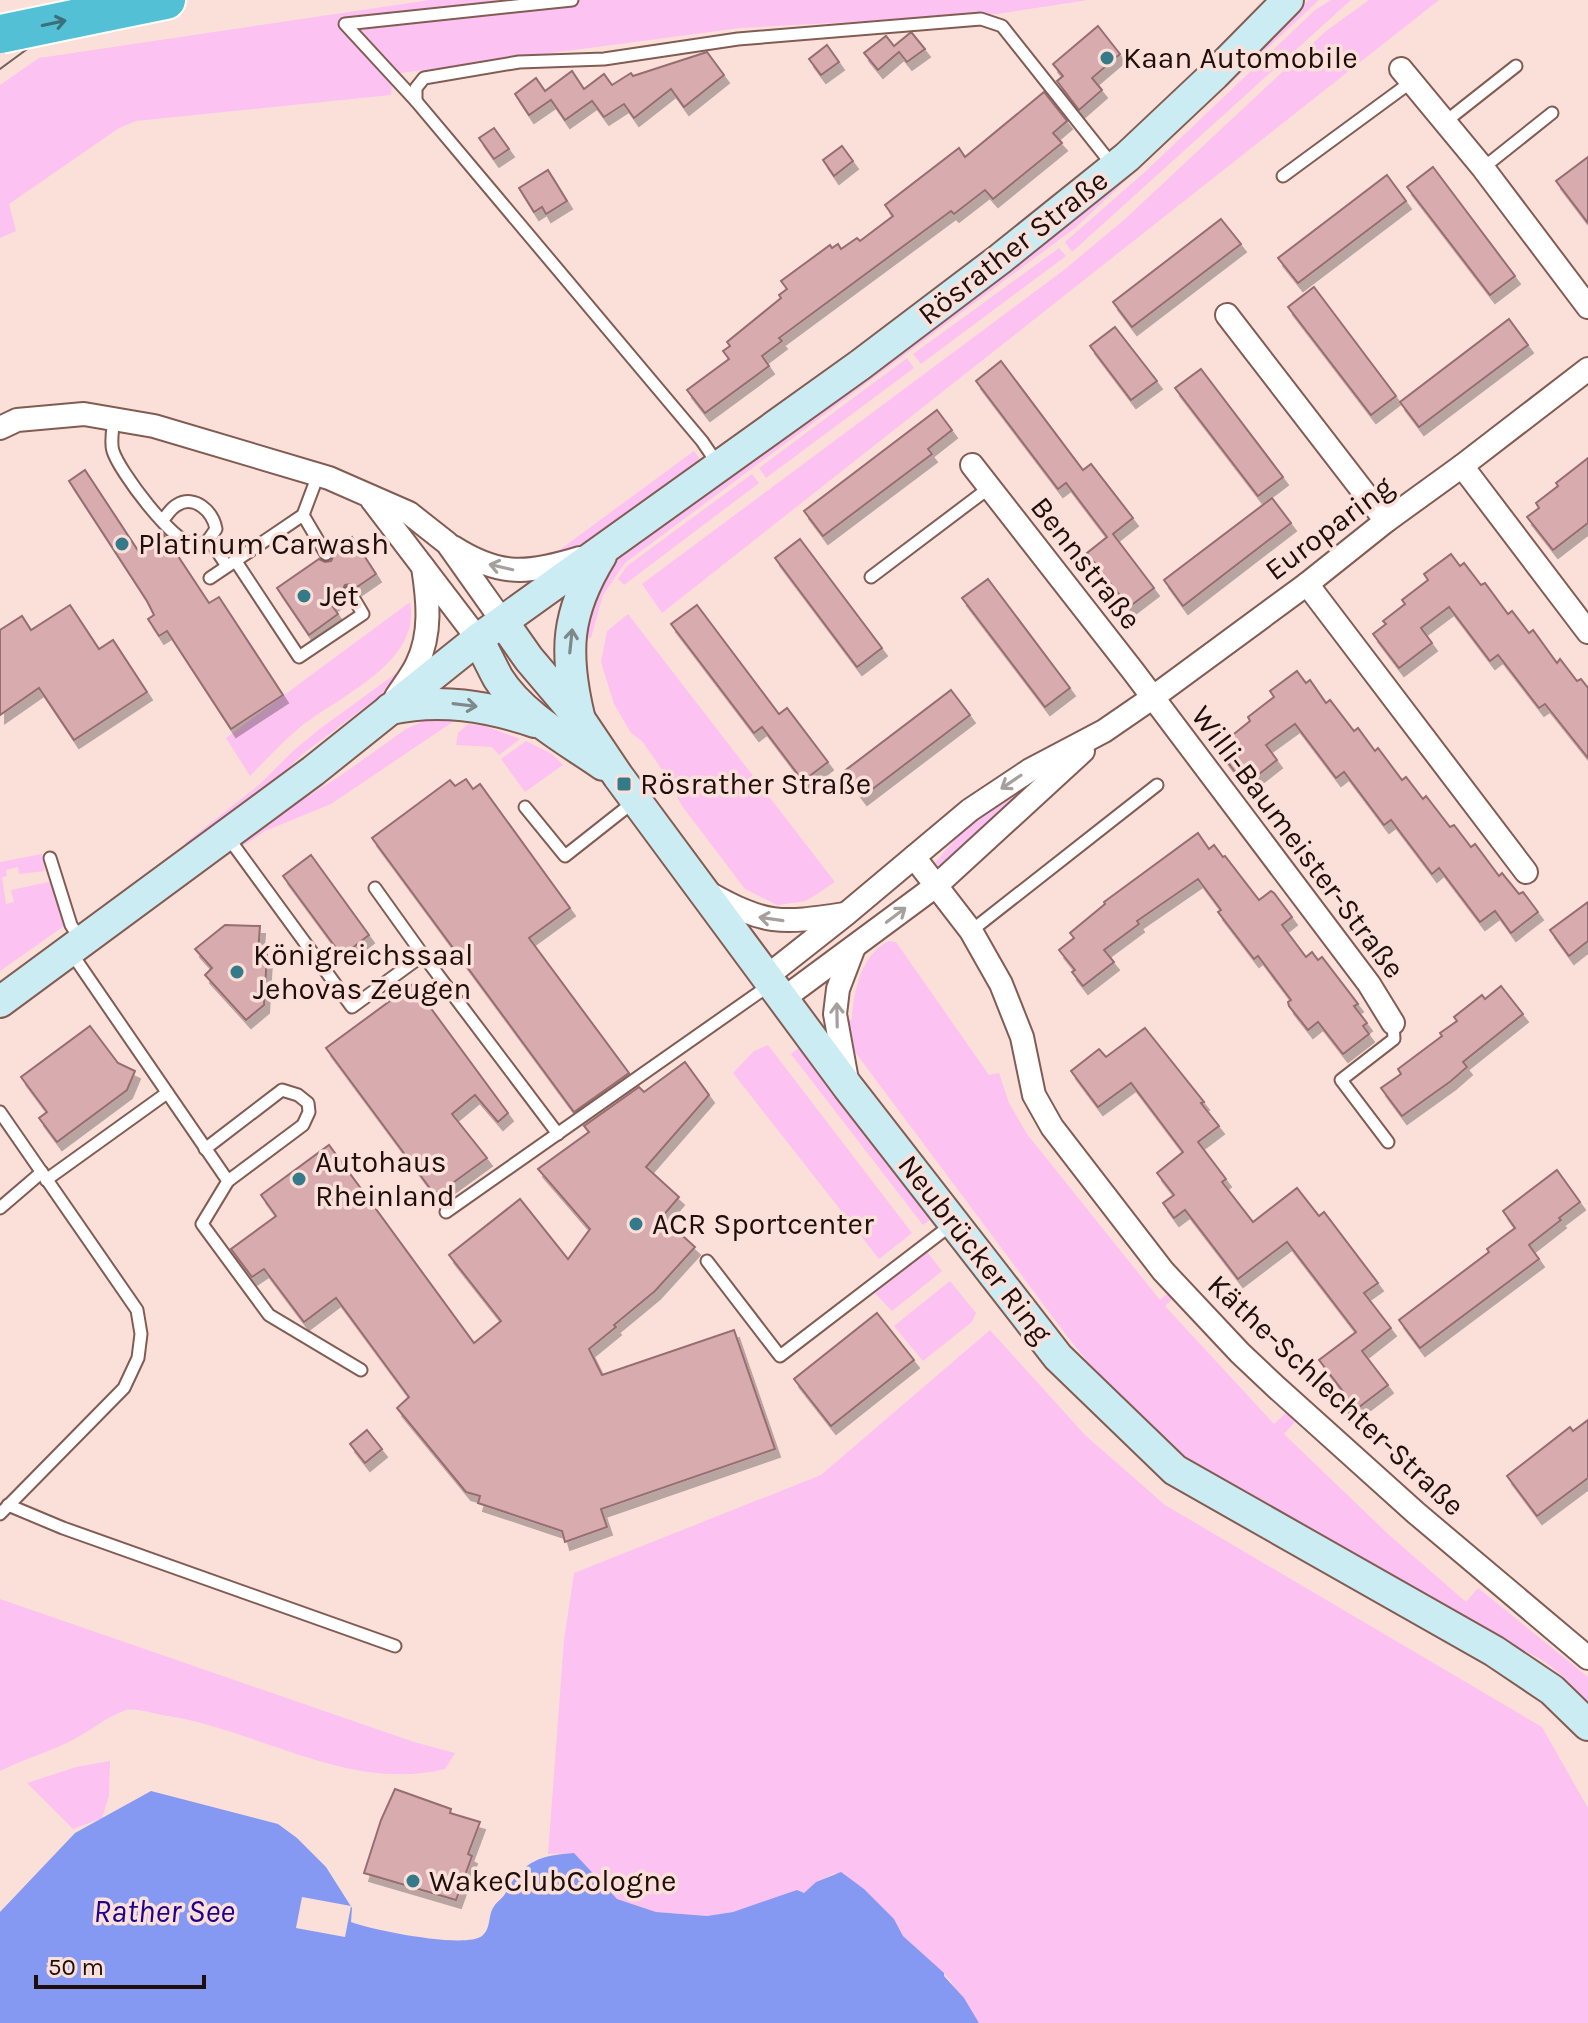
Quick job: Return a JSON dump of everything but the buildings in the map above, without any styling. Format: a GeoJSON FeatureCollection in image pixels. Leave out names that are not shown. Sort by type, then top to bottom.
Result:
{"type":"FeatureCollection","features":[{"type":"Feature","properties":{"kind":"highway"},"geometry":{"type":"LineString","coordinates":[[0,34],[166,0]]}},
{"type":"Feature","properties":{"kind":"main road","name":"Rösrather Straße"},"geometry":{"type":"LineString","coordinates":[[1252,39],[1288,0]]}},
{"type":"Feature","properties":{"kind":"main road","name":"Rösrather Straße"},"geometry":{"type":"LineString","coordinates":[[0,1002],[313,771],[490,630],[604,551],[989,268],[1114,167],[1252,39],[1299,0]]}},
{"type":"Feature","properties":{"kind":"main road"},"geometry":{"type":"LineString","coordinates":[[579,718],[571,681],[569,644],[582,593],[604,551]]}},
{"type":"Feature","properties":{"kind":"main road"},"geometry":{"type":"LineString","coordinates":[[490,630],[499,679],[515,699],[545,725],[618,776]]}},
{"type":"Feature","properties":{"kind":"main road","name":"Neubrücker Ring"},"geometry":{"type":"LineString","coordinates":[[490,630],[529,659],[579,718],[773,987],[1058,1357],[1175,1470],[1494,1651],[1552,1690],[1588,1725]]}},
{"type":"Feature","properties":{"kind":"main road"},"geometry":{"type":"LineString","coordinates":[[388,709],[426,704],[471,705],[545,725]]}},
{"type":"Feature","properties":{"kind":"street"},"geometry":{"type":"LineString","coordinates":[[1406,75],[1483,168],[1588,307]]}},
{"type":"Feature","properties":{"kind":"street"},"geometry":{"type":"LineString","coordinates":[[1227,315],[1386,521]]}},
{"type":"Feature","properties":{"kind":"street","name":"Europaring"},"geometry":{"type":"LineString","coordinates":[[773,987],[846,914],[970,810],[1030,770],[1104,731],[1152,698],[1588,369]]}},
{"type":"Feature","properties":{"kind":"street"},"geometry":{"type":"LineString","coordinates":[[0,428],[17,420],[84,414],[154,426],[318,475],[409,513],[447,543],[490,630]]}},
{"type":"Feature","properties":{"kind":"street","name":"Bennstraße"},"geometry":{"type":"LineString","coordinates":[[972,465],[1152,698]]}},
{"type":"Feature","properties":{"kind":"street"},"geometry":{"type":"LineString","coordinates":[[1462,466],[1588,632]]}},
{"type":"Feature","properties":{"kind":"street"},"geometry":{"type":"LineString","coordinates":[[370,497],[423,566],[490,630]]}},
{"type":"Feature","properties":{"kind":"street","name":"Rösrather Straße"},"geometry":{"type":"LineString","coordinates":[[447,543],[468,556],[511,571],[543,570],[604,551]]}},
{"type":"Feature","properties":{"kind":"street"},"geometry":{"type":"LineString","coordinates":[[388,709],[417,664],[425,639],[428,614],[423,566]]}},
{"type":"Feature","properties":{"kind":"street"},"geometry":{"type":"LineString","coordinates":[[1307,584],[1526,872]]}},
{"type":"Feature","properties":{"kind":"street","name":"Willi-Baumeister-Straße"},"geometry":{"type":"LineString","coordinates":[[1152,698],[1369,984],[1393,1023]]}},
{"type":"Feature","properties":{"kind":"street","name":"Europaring"},"geometry":{"type":"LineString","coordinates":[[773,987],[854,946],[937,885],[1104,731]]}},
{"type":"Feature","properties":{"kind":"street","name":"Käthe-Schlechter-Straße"},"geometry":{"type":"LineString","coordinates":[[914,857],[971,931],[1001,984],[1022,1037],[1034,1095],[1052,1127],[1163,1271],[1267,1378],[1416,1513],[1588,1658]]}},
{"type":"Feature","properties":{"kind":"street"},"geometry":{"type":"LineString","coordinates":[[703,889],[744,913],[761,919],[781,922],[846,914]]}},
{"type":"Feature","properties":{"kind":"street"},"geometry":{"type":"LineString","coordinates":[[848,1087],[835,1014],[838,989],[854,946]]}},
{"type":"Feature","properties":{"kind":"lane"},"geometry":{"type":"LineString","coordinates":[[572,0],[345,24],[416,101],[702,441],[719,466]]}},
{"type":"Feature","properties":{"kind":"lane"},"geometry":{"type":"LineString","coordinates":[[416,101],[416,88],[424,78],[519,62],[624,57],[738,39],[981,19],[1002,26],[1114,167]]}},
{"type":"Feature","properties":{"kind":"lane"},"geometry":{"type":"LineString","coordinates":[[1445,122],[1516,66]]}},
{"type":"Feature","properties":{"kind":"lane"},"geometry":{"type":"LineString","coordinates":[[1283,176],[1406,75]]}},
{"type":"Feature","properties":{"kind":"lane"},"geometry":{"type":"LineString","coordinates":[[1483,168],[1552,113]]}},
{"type":"Feature","properties":{"kind":"lane"},"geometry":{"type":"LineString","coordinates":[[114,419],[112,449],[122,467],[163,520],[175,535],[193,545],[207,542],[216,529],[214,518],[202,505],[186,501],[175,506],[163,520]]}},
{"type":"Feature","properties":{"kind":"lane"},"geometry":{"type":"LineString","coordinates":[[210,578],[303,515],[318,475]]}},
{"type":"Feature","properties":{"kind":"lane"},"geometry":{"type":"LineString","coordinates":[[871,577],[989,488]]}},
{"type":"Feature","properties":{"kind":"lane"},"geometry":{"type":"LineString","coordinates":[[303,515],[326,554]]}},
{"type":"Feature","properties":{"kind":"lane"},"geometry":{"type":"LineString","coordinates":[[209,539],[231,563],[299,657],[363,614],[350,592]]}},
{"type":"Feature","properties":{"kind":"lane"},"geometry":{"type":"LineString","coordinates":[[971,931],[1157,785]]}},
{"type":"Feature","properties":{"kind":"lane"},"geometry":{"type":"LineString","coordinates":[[525,807],[565,856],[636,800]]}},
{"type":"Feature","properties":{"kind":"lane"},"geometry":{"type":"LineString","coordinates":[[227,836],[352,1007],[423,955]]}},
{"type":"Feature","properties":{"kind":"lane"},"geometry":{"type":"LineString","coordinates":[[50,858],[76,947],[167,1093],[228,1181]]}},
{"type":"Feature","properties":{"kind":"lane"},"geometry":{"type":"LineString","coordinates":[[375,888],[558,1134]]}},
{"type":"Feature","properties":{"kind":"lane"},"geometry":{"type":"LineString","coordinates":[[446,1212],[773,987]]}},
{"type":"Feature","properties":{"kind":"lane"},"geometry":{"type":"LineString","coordinates":[[1388,1142],[1341,1080],[1394,1039],[1393,1023]]}},
{"type":"Feature","properties":{"kind":"lane"},"geometry":{"type":"LineString","coordinates":[[205,1149],[282,1090],[298,1095],[308,1103],[309,1112],[303,1125],[228,1181],[202,1224],[269,1315],[361,1370]]}},
{"type":"Feature","properties":{"kind":"lane"},"geometry":{"type":"LineString","coordinates":[[0,1208],[167,1093]]}},
{"type":"Feature","properties":{"kind":"lane"},"geometry":{"type":"LineString","coordinates":[[0,1112],[137,1310],[141,1334],[138,1358],[124,1388],[4,1510],[395,1646]]}},
{"type":"Feature","properties":{"kind":"lane"},"geometry":{"type":"LineString","coordinates":[[707,1261],[780,1356],[954,1222]]}},
{"type":"Feature","properties":{"kind":"shaded area"},"geometry":{"type":"Polygon","coordinates":[[[430,0],[1088,0],[997,14],[740,28],[393,74],[391,95],[136,121],[119,128],[9,204],[16,231],[0,238],[0,85],[39,58],[430,0]]]}},
{"type":"Feature","properties":{"kind":"shaded area"},"geometry":{"type":"Polygon","coordinates":[[[1309,0],[1319,0],[1075,228],[625,563],[603,595],[591,638],[576,637],[606,570],[1066,225],[1144,158],[1309,0]]]}},
{"type":"Feature","properties":{"kind":"shaded area"},"geometry":{"type":"Polygon","coordinates":[[[1331,0],[1351,0],[1072,252],[1065,242],[1147,170],[1315,10],[1331,0]]]}},
{"type":"Feature","properties":{"kind":"shaded area"},"geometry":{"type":"Polygon","coordinates":[[[1369,0],[1439,0],[662,613],[642,584],[1064,270],[1125,219],[1326,31],[1369,0]]]}},
{"type":"Feature","properties":{"kind":"shaded area"},"geometry":{"type":"Polygon","coordinates":[[[1059,248],[1066,256],[921,364],[913,354],[1059,248]]]}},
{"type":"Feature","properties":{"kind":"shaded area"},"geometry":{"type":"Polygon","coordinates":[[[907,358],[914,368],[766,478],[759,468],[907,358]]]}},
{"type":"Feature","properties":{"kind":"shaded area"},"geometry":{"type":"Polygon","coordinates":[[[694,451],[700,459],[582,545],[568,553],[550,557],[694,451]]]}},
{"type":"Feature","properties":{"kind":"shaded area"},"geometry":{"type":"Polygon","coordinates":[[[752,474],[759,483],[624,585],[618,579],[627,566],[752,474]]]}},
{"type":"Feature","properties":{"kind":"shaded area"},"geometry":{"type":"Polygon","coordinates":[[[410,602],[410,624],[403,643],[390,660],[374,676],[299,728],[250,776],[226,738],[410,602]]]}},
{"type":"Feature","properties":{"kind":"shaded area"},"geometry":{"type":"Polygon","coordinates":[[[628,614],[835,882],[806,901],[777,905],[745,889],[682,806],[665,774],[642,741],[631,733],[614,704],[601,662],[607,631],[628,614]]]}},
{"type":"Feature","properties":{"kind":"shaded area"},"geometry":{"type":"Polygon","coordinates":[[[402,669],[380,696],[304,753],[273,783],[187,847],[185,843],[260,784],[294,750],[402,669]]]}},
{"type":"Feature","properties":{"kind":"shaded area"},"geometry":{"type":"Polygon","coordinates":[[[463,715],[331,804],[265,831],[243,846],[238,840],[340,776],[406,729],[434,716],[463,715]]]}},
{"type":"Feature","properties":{"kind":"shaded area"},"geometry":{"type":"Polygon","coordinates":[[[468,724],[485,726],[520,739],[499,755],[492,747],[456,745],[458,733],[468,724]]]}},
{"type":"Feature","properties":{"kind":"shaded area"},"geometry":{"type":"Polygon","coordinates":[[[526,741],[552,754],[563,765],[525,792],[501,759],[526,741]]]}},
{"type":"Feature","properties":{"kind":"shaded area"},"geometry":{"type":"Polygon","coordinates":[[[1018,790],[1022,792],[1013,803],[938,866],[934,864],[965,828],[1018,790]]]}},
{"type":"Feature","properties":{"kind":"shaded area"},"geometry":{"type":"Polygon","coordinates":[[[42,854],[45,871],[19,874],[18,867],[6,870],[7,876],[2,877],[6,904],[14,902],[11,890],[49,882],[64,926],[0,971],[0,862],[42,854]]]}},
{"type":"Feature","properties":{"kind":"shaded area"},"geometry":{"type":"Polygon","coordinates":[[[889,941],[896,942],[989,1075],[999,1073],[1009,1103],[1027,1134],[1160,1300],[1174,1288],[1178,1293],[1165,1306],[1274,1424],[1288,1411],[1297,1420],[1284,1434],[1388,1534],[1466,1602],[1478,1588],[1588,1677],[1588,1704],[1566,1679],[1544,1661],[1394,1582],[1172,1453],[1103,1381],[855,1052],[846,1021],[852,1019],[854,997],[866,964],[872,954],[889,941]]]}},
{"type":"Feature","properties":{"kind":"shaded area"},"geometry":{"type":"Polygon","coordinates":[[[768,1045],[912,1233],[879,1259],[733,1073],[754,1051],[768,1045]]]}},
{"type":"Feature","properties":{"kind":"shaded area"},"geometry":{"type":"Polygon","coordinates":[[[801,1046],[931,1219],[923,1225],[791,1054],[801,1046]]]}},
{"type":"Feature","properties":{"kind":"shaded area"},"geometry":{"type":"Polygon","coordinates":[[[927,1252],[942,1271],[892,1311],[875,1293],[927,1252]]]}},
{"type":"Feature","properties":{"kind":"shaded area"},"geometry":{"type":"Polygon","coordinates":[[[950,1281],[976,1313],[972,1322],[923,1361],[894,1326],[950,1281]]]}},
{"type":"Feature","properties":{"kind":"shaded area"},"geometry":{"type":"Polygon","coordinates":[[[990,1330],[1085,1435],[1165,1505],[1542,1727],[1588,1808],[1588,2023],[979,2023],[949,1979],[903,1936],[894,1919],[835,1873],[816,1882],[804,1893],[797,1891],[733,1912],[707,1916],[656,1912],[617,1899],[574,1853],[548,1854],[564,1640],[574,1573],[821,1475],[990,1330]]]}},
{"type":"Feature","properties":{"kind":"shaded area"},"geometry":{"type":"Polygon","coordinates":[[[0,1599],[414,1742],[455,1753],[445,1769],[409,1774],[373,1773],[302,1756],[197,1722],[126,1710],[64,1744],[0,1771],[0,1599]]]}},
{"type":"Feature","properties":{"kind":"shaded area"},"geometry":{"type":"Polygon","coordinates":[[[110,1761],[109,1796],[102,1818],[73,1829],[27,1783],[76,1767],[110,1761]]]}},
{"type":"Feature","properties":{"kind":"water","name":"Rather See"},"geometry":{"type":"Polygon","coordinates":[[[151,1791],[278,1824],[326,1867],[352,1908],[351,1922],[439,1939],[482,1936],[487,1930],[493,1908],[518,1874],[533,1862],[551,1856],[574,1853],[617,1899],[656,1912],[707,1916],[733,1912],[797,1890],[804,1893],[816,1882],[841,1872],[864,1889],[894,1919],[903,1936],[944,1973],[979,2023],[0,2023],[0,1912],[75,1833],[151,1791]]]}},
{"type":"Feature","properties":{"kind":"pier"},"geometry":{"type":"Polygon","coordinates":[[[302,1897],[351,1906],[345,1937],[296,1928],[302,1897]]]}},
{"type":"Feature","properties":{"kind":"tram line"},"geometry":{"type":"LineString","coordinates":[[0,50],[68,0]]}},
{"type":"Feature","properties":{"kind":"tram line"},"geometry":{"type":"LineString","coordinates":[[0,69],[94,0]]}},
{"type":"Feature","properties":{"kind":"place","name":"Kaan Automobile"},"geometry":{"type":"Point","coordinates":[1107,58]}},
{"type":"Feature","properties":{"kind":"place","name":"Platinum Carwash"},"geometry":{"type":"Point","coordinates":[122,544]}},
{"type":"Feature","properties":{"kind":"place","name":"Jet"},"geometry":{"type":"Point","coordinates":[304,596]}},
{"type":"Feature","properties":{"kind":"place","name":"Rösrather Straße"},"geometry":{"type":"Point","coordinates":[624,784]}},
{"type":"Feature","properties":{"kind":"place","name":"Königreichssaal Jehovas Zeugen"},"geometry":{"type":"Point","coordinates":[237,972]}},
{"type":"Feature","properties":{"kind":"place","name":"Autohaus Rheinland"},"geometry":{"type":"Point","coordinates":[299,1179]}},
{"type":"Feature","properties":{"kind":"place","name":"ACR Sportcenter"},"geometry":{"type":"Point","coordinates":[636,1224]}},
{"type":"Feature","properties":{"kind":"place","name":"WakeClubCologne"},"geometry":{"type":"Point","coordinates":[413,1881]}}]}
